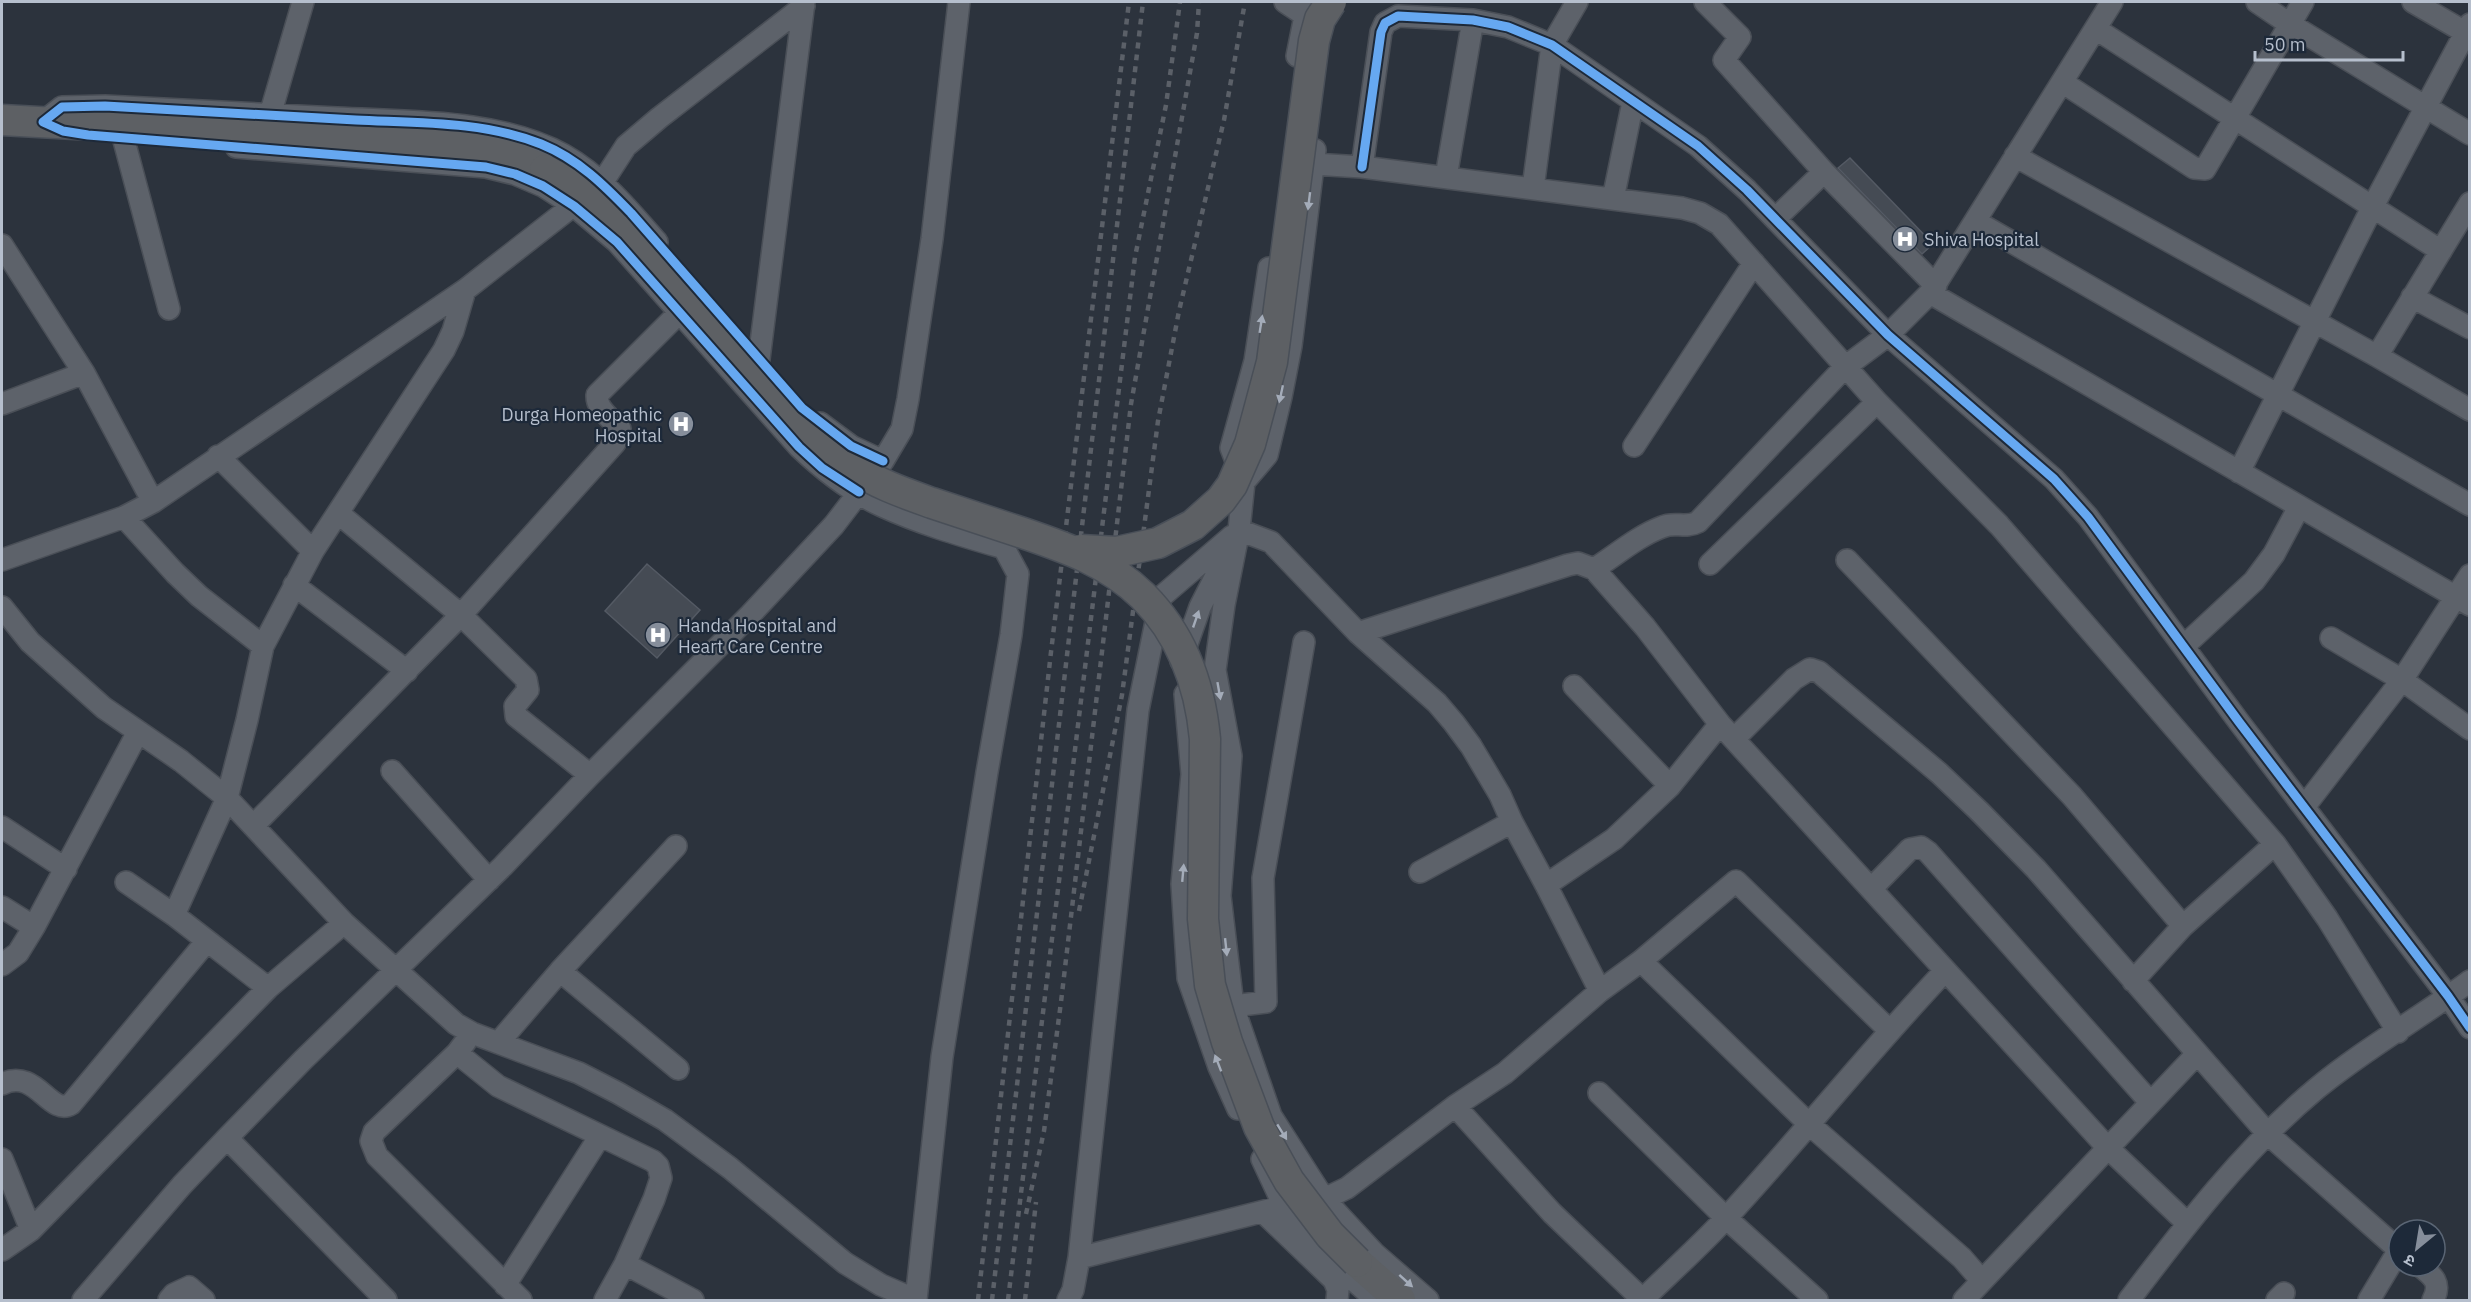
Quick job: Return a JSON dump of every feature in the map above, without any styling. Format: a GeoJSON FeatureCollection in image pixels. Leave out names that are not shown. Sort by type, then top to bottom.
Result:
{"type":"FeatureCollection","features":[{"type":"Feature","properties":{"kind":"highway"},"geometry":{"type":"LineString","coordinates":[[1063,547],[1095,552],[1117,552],[1158,543],[1193,525],[1221,500],[1232,485],[1250,444],[1272,362],[1314,41],[1320,20],[1330,16]]}},
{"type":"Feature","properties":{"kind":"highway"},"geometry":{"type":"LineString","coordinates":[[2,120],[454,145],[512,157],[576,187],[639,241],[763,382],[831,452],[855,469],[902,493],[1063,547],[1100,563],[1143,596],[1171,631],[1192,671],[1199,694],[1205,739],[1203,919],[1210,985],[1227,1042],[1259,1127],[1289,1181],[1330,1235],[1400,1300]]}},
{"type":"Feature","properties":{"kind":"street"},"geometry":{"type":"LineString","coordinates":[[270,115],[303,2]]}},
{"type":"Feature","properties":{"kind":"street"},"geometry":{"type":"LineString","coordinates":[[83,1300],[182,1185],[227,1138],[394,971],[489,880],[750,615],[834,525],[884,461],[902,429],[908,399],[932,239],[959,2]]}},
{"type":"Feature","properties":{"kind":"street"},"geometry":{"type":"LineString","coordinates":[[1285,2],[1330,16]]}},
{"type":"Feature","properties":{"kind":"street"},"geometry":{"type":"LineString","coordinates":[[1244,482],[1267,455],[1281,397],[1291,346],[1330,16],[1346,2]]}},
{"type":"Feature","properties":{"kind":"street"},"geometry":{"type":"LineString","coordinates":[[1533,188],[1552,45],[1577,2]]}},
{"type":"Feature","properties":{"kind":"street"},"geometry":{"type":"LineString","coordinates":[[1705,2],[1740,37],[1724,60],[1933,289],[2239,472],[2463,600]]}},
{"type":"Feature","properties":{"kind":"street"},"geometry":{"type":"LineString","coordinates":[[1594,569],[1661,527],[1674,525],[1686,527],[1698,522],[1845,367],[1888,335],[1933,289],[2112,2]]}},
{"type":"Feature","properties":{"kind":"street"},"geometry":{"type":"LineString","coordinates":[[2257,2],[2469,134]]}},
{"type":"Feature","properties":{"kind":"street"},"geometry":{"type":"LineString","coordinates":[[2062,82],[2194,168],[2201,170],[2209,165],[2288,23],[2303,2]]}},
{"type":"Feature","properties":{"kind":"street"},"geometry":{"type":"LineString","coordinates":[[2239,472],[2373,206],[2468,31],[2413,2]]}},
{"type":"Feature","properties":{"kind":"street"},"geometry":{"type":"LineString","coordinates":[[759,358],[804,4]]}},
{"type":"Feature","properties":{"kind":"street"},"geometry":{"type":"LineString","coordinates":[[2,560],[124,517],[153,502],[218,456],[356,366],[465,290],[574,206],[602,183],[626,146],[699,85],[804,4]]}},
{"type":"Feature","properties":{"kind":"street"},"geometry":{"type":"LineString","coordinates":[[1309,9],[1299,43],[1267,288],[1256,350],[1231,448],[1244,482],[1239,530],[1224,605],[1215,670],[1231,756],[1220,896],[1233,1006],[1271,1116],[1324,1200],[1374,1253],[1428,1300]]}},
{"type":"Feature","properties":{"kind":"street"},"geometry":{"type":"LineString","coordinates":[[1362,167],[1381,32],[1385,23],[1398,16],[1473,20],[1508,27],[1552,45],[1698,146],[1775,219],[1888,335],[2054,479],[2088,516],[2185,645],[2239,722],[2448,996],[2469,1028]]}},
{"type":"Feature","properties":{"kind":"street"},"geometry":{"type":"LineString","coordinates":[[1446,177],[1473,20]]}},
{"type":"Feature","properties":{"kind":"street"},"geometry":{"type":"LineString","coordinates":[[2096,29],[2441,251]]}},
{"type":"Feature","properties":{"kind":"street"},"geometry":{"type":"LineString","coordinates":[[1613,199],[1634,102]]}},
{"type":"Feature","properties":{"kind":"street"},"geometry":{"type":"LineString","coordinates":[[2,607],[30,642],[104,708],[181,761],[226,798],[254,825],[344,923],[394,971],[456,1024],[472,1034],[579,1073],[666,1120],[730,1168],[845,1263],[881,1285],[916,1300],[942,1057],[1011,635],[1018,574],[1004,548],[916,521],[879,505],[822,468],[799,447],[617,242],[574,206],[543,186],[515,174],[486,167],[63,132],[43,122],[62,107],[105,106],[450,125],[511,135],[541,144],[564,155],[602,183],[802,408],[826,429],[851,446],[884,461]]}},
{"type":"Feature","properties":{"kind":"street"},"geometry":{"type":"LineString","coordinates":[[123,137],[169,309]]}},
{"type":"Feature","properties":{"kind":"street"},"geometry":{"type":"LineString","coordinates":[[2015,156],[2377,356],[2469,410]]}},
{"type":"Feature","properties":{"kind":"street"},"geometry":{"type":"LineString","coordinates":[[1313,164],[1446,177],[1682,208],[1700,213],[1719,224],[1877,402],[1999,525],[2275,844],[2327,918],[2398,1032]]}},
{"type":"Feature","properties":{"kind":"street"},"geometry":{"type":"LineString","coordinates":[[1775,219],[1824,172]]}},
{"type":"Feature","properties":{"kind":"street"},"geometry":{"type":"LineString","coordinates":[[2377,356],[2441,251],[2463,230],[2469,203]]}},
{"type":"Feature","properties":{"kind":"street"},"geometry":{"type":"LineString","coordinates":[[1975,221],[2469,505]]}},
{"type":"Feature","properties":{"kind":"street"},"geometry":{"type":"LineString","coordinates":[[2,245],[84,373],[153,502]]}},
{"type":"Feature","properties":{"kind":"street"},"geometry":{"type":"LineString","coordinates":[[1634,446],[1754,263]]}},
{"type":"Feature","properties":{"kind":"street"},"geometry":{"type":"LineString","coordinates":[[174,915],[226,798],[247,720],[263,646],[313,551],[444,350],[453,331],[465,290]]}},
{"type":"Feature","properties":{"kind":"street"},"geometry":{"type":"LineString","coordinates":[[2412,297],[2469,328]]}},
{"type":"Feature","properties":{"kind":"street"},"geometry":{"type":"LineString","coordinates":[[254,825],[461,615],[615,443],[620,429],[600,408],[597,395],[680,312]]}},
{"type":"Feature","properties":{"kind":"street"},"geometry":{"type":"LineString","coordinates":[[2,404],[84,373]]}},
{"type":"Feature","properties":{"kind":"street"},"geometry":{"type":"LineString","coordinates":[[1710,564],[1877,402]]}},
{"type":"Feature","properties":{"kind":"street"},"geometry":{"type":"LineString","coordinates":[[218,456],[313,551]]}},
{"type":"Feature","properties":{"kind":"street"},"geometry":{"type":"LineString","coordinates":[[2185,645],[2254,581],[2274,554],[2299,507]]}},
{"type":"Feature","properties":{"kind":"street"},"geometry":{"type":"LineString","coordinates":[[338,513],[461,615],[526,679],[528,690],[515,706],[516,716],[590,775]]}},
{"type":"Feature","properties":{"kind":"street"},"geometry":{"type":"LineString","coordinates":[[124,517],[199,596],[263,646]]}},
{"type":"Feature","properties":{"kind":"street"},"geometry":{"type":"LineString","coordinates":[[1239,530],[1271,542],[1358,633],[1437,703],[1454,723],[1486,770],[1600,992]]}},
{"type":"Feature","properties":{"kind":"street"},"geometry":{"type":"LineString","coordinates":[[1239,530],[1200,607],[1180,664],[1192,774],[1182,884],[1188,978],[1219,1067],[1284,1206],[1324,1254],[1376,1300]]}},
{"type":"Feature","properties":{"kind":"street"},"geometry":{"type":"LineString","coordinates":[[1068,1300],[1073,1290],[1079,1258],[1138,710],[1161,597],[1239,530]]}},
{"type":"Feature","properties":{"kind":"street"},"geometry":{"type":"LineString","coordinates":[[1847,560],[2072,796],[2183,926]]}},
{"type":"Feature","properties":{"kind":"street"},"geometry":{"type":"LineString","coordinates":[[1358,633],[1568,565],[1578,563],[1594,569],[1646,627],[1727,731],[1944,972],[2107,1147],[2187,1223]]}},
{"type":"Feature","properties":{"kind":"street"},"geometry":{"type":"LineString","coordinates":[[2304,807],[2463,600],[2469,575]]}},
{"type":"Feature","properties":{"kind":"street"},"geometry":{"type":"LineString","coordinates":[[294,585],[407,671]]}},
{"type":"Feature","properties":{"kind":"street"},"geometry":{"type":"LineString","coordinates":[[2331,638],[2402,680],[2469,729]]}},
{"type":"Feature","properties":{"kind":"street"},"geometry":{"type":"LineString","coordinates":[[1233,1006],[1266,1002],[1263,878],[1304,642]]}},
{"type":"Feature","properties":{"kind":"street"},"geometry":{"type":"LineString","coordinates":[[1546,885],[1614,839],[1727,731],[1794,679],[1810,669],[1819,672],[1940,773],[1979,811],[2036,869],[2268,1134],[2387,1239]]}},
{"type":"Feature","properties":{"kind":"street"},"geometry":{"type":"LineString","coordinates":[[1574,686],[1670,786]]}},
{"type":"Feature","properties":{"kind":"street"},"geometry":{"type":"LineString","coordinates":[[2,965],[18,953],[34,927],[138,732]]}},
{"type":"Feature","properties":{"kind":"street"},"geometry":{"type":"LineString","coordinates":[[392,771],[489,880]]}},
{"type":"Feature","properties":{"kind":"street"},"geometry":{"type":"LineString","coordinates":[[1420,872],[1512,822]]}},
{"type":"Feature","properties":{"kind":"street"},"geometry":{"type":"LineString","coordinates":[[2,827],[66,869]]}},
{"type":"Feature","properties":{"kind":"street"},"geometry":{"type":"LineString","coordinates":[[2133,981],[2183,926],[2275,844]]}},
{"type":"Feature","properties":{"kind":"street"},"geometry":{"type":"LineString","coordinates":[[499,1042],[560,971],[676,846]]}},
{"type":"Feature","properties":{"kind":"street"},"geometry":{"type":"LineString","coordinates":[[1871,889],[1910,849],[1921,847],[1928,852],[2150,1102]]}},
{"type":"Feature","properties":{"kind":"street"},"geometry":{"type":"LineString","coordinates":[[126,882],[174,915],[268,988]]}},
{"type":"Feature","properties":{"kind":"street"},"geometry":{"type":"LineString","coordinates":[[1324,1200],[1354,1183],[1455,1106],[1504,1073],[1736,882],[1889,1030]]}},
{"type":"Feature","properties":{"kind":"street"},"geometry":{"type":"LineString","coordinates":[[2,907],[34,927]]}},
{"type":"Feature","properties":{"kind":"street"},"geometry":{"type":"LineString","coordinates":[[2,1250],[31,1230],[268,988],[344,923]]}},
{"type":"Feature","properties":{"kind":"street"},"geometry":{"type":"LineString","coordinates":[[2,1083],[10,1079],[24,1080],[56,1104],[63,1107],[71,1104],[207,940]]}},
{"type":"Feature","properties":{"kind":"street"},"geometry":{"type":"LineString","coordinates":[[1641,961],[1809,1125],[1962,1258],[1982,1281]]}},
{"type":"Feature","properties":{"kind":"street"},"geometry":{"type":"LineString","coordinates":[[560,971],[678,1069]]}},
{"type":"Feature","properties":{"kind":"street"},"geometry":{"type":"LineString","coordinates":[[1455,1106],[1552,1213],[1643,1300],[1726,1218],[1889,1030],[1944,972]]}},
{"type":"Feature","properties":{"kind":"street"},"geometry":{"type":"LineString","coordinates":[[2129,1300],[2187,1223],[2268,1134],[2316,1089],[2469,981]]}},
{"type":"Feature","properties":{"kind":"street"},"geometry":{"type":"LineString","coordinates":[[472,1034],[457,1053],[374,1132],[371,1141],[377,1156],[521,1300]]}},
{"type":"Feature","properties":{"kind":"street"},"geometry":{"type":"LineString","coordinates":[[457,1053],[498,1086],[653,1161],[658,1166],[661,1178],[625,1264],[605,1300]]}},
{"type":"Feature","properties":{"kind":"street"},"geometry":{"type":"LineString","coordinates":[[1964,1300],[2196,1054]]}},
{"type":"Feature","properties":{"kind":"street"},"geometry":{"type":"LineString","coordinates":[[1599,1093],[1726,1218],[1817,1300]]}},
{"type":"Feature","properties":{"kind":"street"},"geometry":{"type":"LineString","coordinates":[[506,1286],[600,1136]]}},
{"type":"Feature","properties":{"kind":"street"},"geometry":{"type":"LineString","coordinates":[[227,1138],[386,1300]]}},
{"type":"Feature","properties":{"kind":"street"},"geometry":{"type":"LineString","coordinates":[[2,1159],[31,1230]]}},
{"type":"Feature","properties":{"kind":"street"},"geometry":{"type":"LineString","coordinates":[[1079,1258],[1284,1206]]}},
{"type":"Feature","properties":{"kind":"street"},"geometry":{"type":"LineString","coordinates":[[1263,1212],[1334,1280],[1338,1290],[1337,1300]]}},
{"type":"Feature","properties":{"kind":"street"},"geometry":{"type":"LineString","coordinates":[[625,1264],[693,1300]]}},
{"type":"Feature","properties":{"kind":"street"},"geometry":{"type":"LineString","coordinates":[[2369,1300],[2387,1270]]}},
{"type":"Feature","properties":{"kind":"street"},"geometry":{"type":"LineString","coordinates":[[2433,1300],[2438,1285],[2435,1278]]}},
{"type":"Feature","properties":{"kind":"street"},"geometry":{"type":"LineString","coordinates":[[169,1300],[174,1294],[189,1287],[204,1300]]}},
{"type":"Feature","properties":{"kind":"building"},"geometry":{"type":"Polygon","coordinates":[[[1850,158],[1933,244],[1922,254],[1838,168],[1850,158]]]}},
{"type":"Feature","properties":{"kind":"building"},"geometry":{"type":"Polygon","coordinates":[[[647,564],[700,610],[657,658],[605,611],[647,564]]]}},
{"type":"Feature","properties":{"kind":"railway"},"geometry":{"type":"LineString","coordinates":[[978,1300],[1051,652],[1129,2]]}},
{"type":"Feature","properties":{"kind":"railway"},"geometry":{"type":"LineString","coordinates":[[992,1300],[1143,2]]}},
{"type":"Feature","properties":{"kind":"railway"},"geometry":{"type":"LineString","coordinates":[[1008,1300],[1135,257],[1166,105],[1180,2]]}},
{"type":"Feature","properties":{"kind":"railway"},"geometry":{"type":"LineString","coordinates":[[1026,1214],[1044,1131],[1061,1002],[1131,404],[1197,33],[1199,2]]}},
{"type":"Feature","properties":{"kind":"railway"},"geometry":{"type":"LineString","coordinates":[[1079,911],[1122,695],[1158,421],[1179,311],[1224,120],[1245,2]]}},
{"type":"Feature","properties":{"kind":"railway"},"geometry":{"type":"LineString","coordinates":[[1025,1300],[1036,1202]]}},
{"type":"Feature","properties":{"kind":"cycle path"},"geometry":{"type":"LineString","coordinates":[[1362,167],[1381,32],[1385,23],[1398,16],[1473,20],[1508,27],[1552,45],[1698,146],[1747,190],[1888,335],[2054,479],[2088,517],[2239,722],[2470,1028]]}},
{"type":"Feature","properties":{"kind":"cycle path"},"geometry":{"type":"LineString","coordinates":[[859,492],[822,468],[799,447],[617,242],[574,206],[543,186],[515,174],[486,167],[88,135],[63,131],[43,122],[62,107],[105,106],[450,124],[519,136],[541,144],[579,165],[631,213],[802,408],[851,446],[883,461]]}},
{"type":"Feature","properties":{"kind":"place","name":"Shiva Hospital"},"geometry":{"type":"Point","coordinates":[1905,239]}},
{"type":"Feature","properties":{"kind":"place","name":"Durga Homeopathic Hospital"},"geometry":{"type":"Point","coordinates":[681,424]}},
{"type":"Feature","properties":{"kind":"place","name":"Handa Hospital and Heart Care Centre"},"geometry":{"type":"Point","coordinates":[658,635]}}]}
